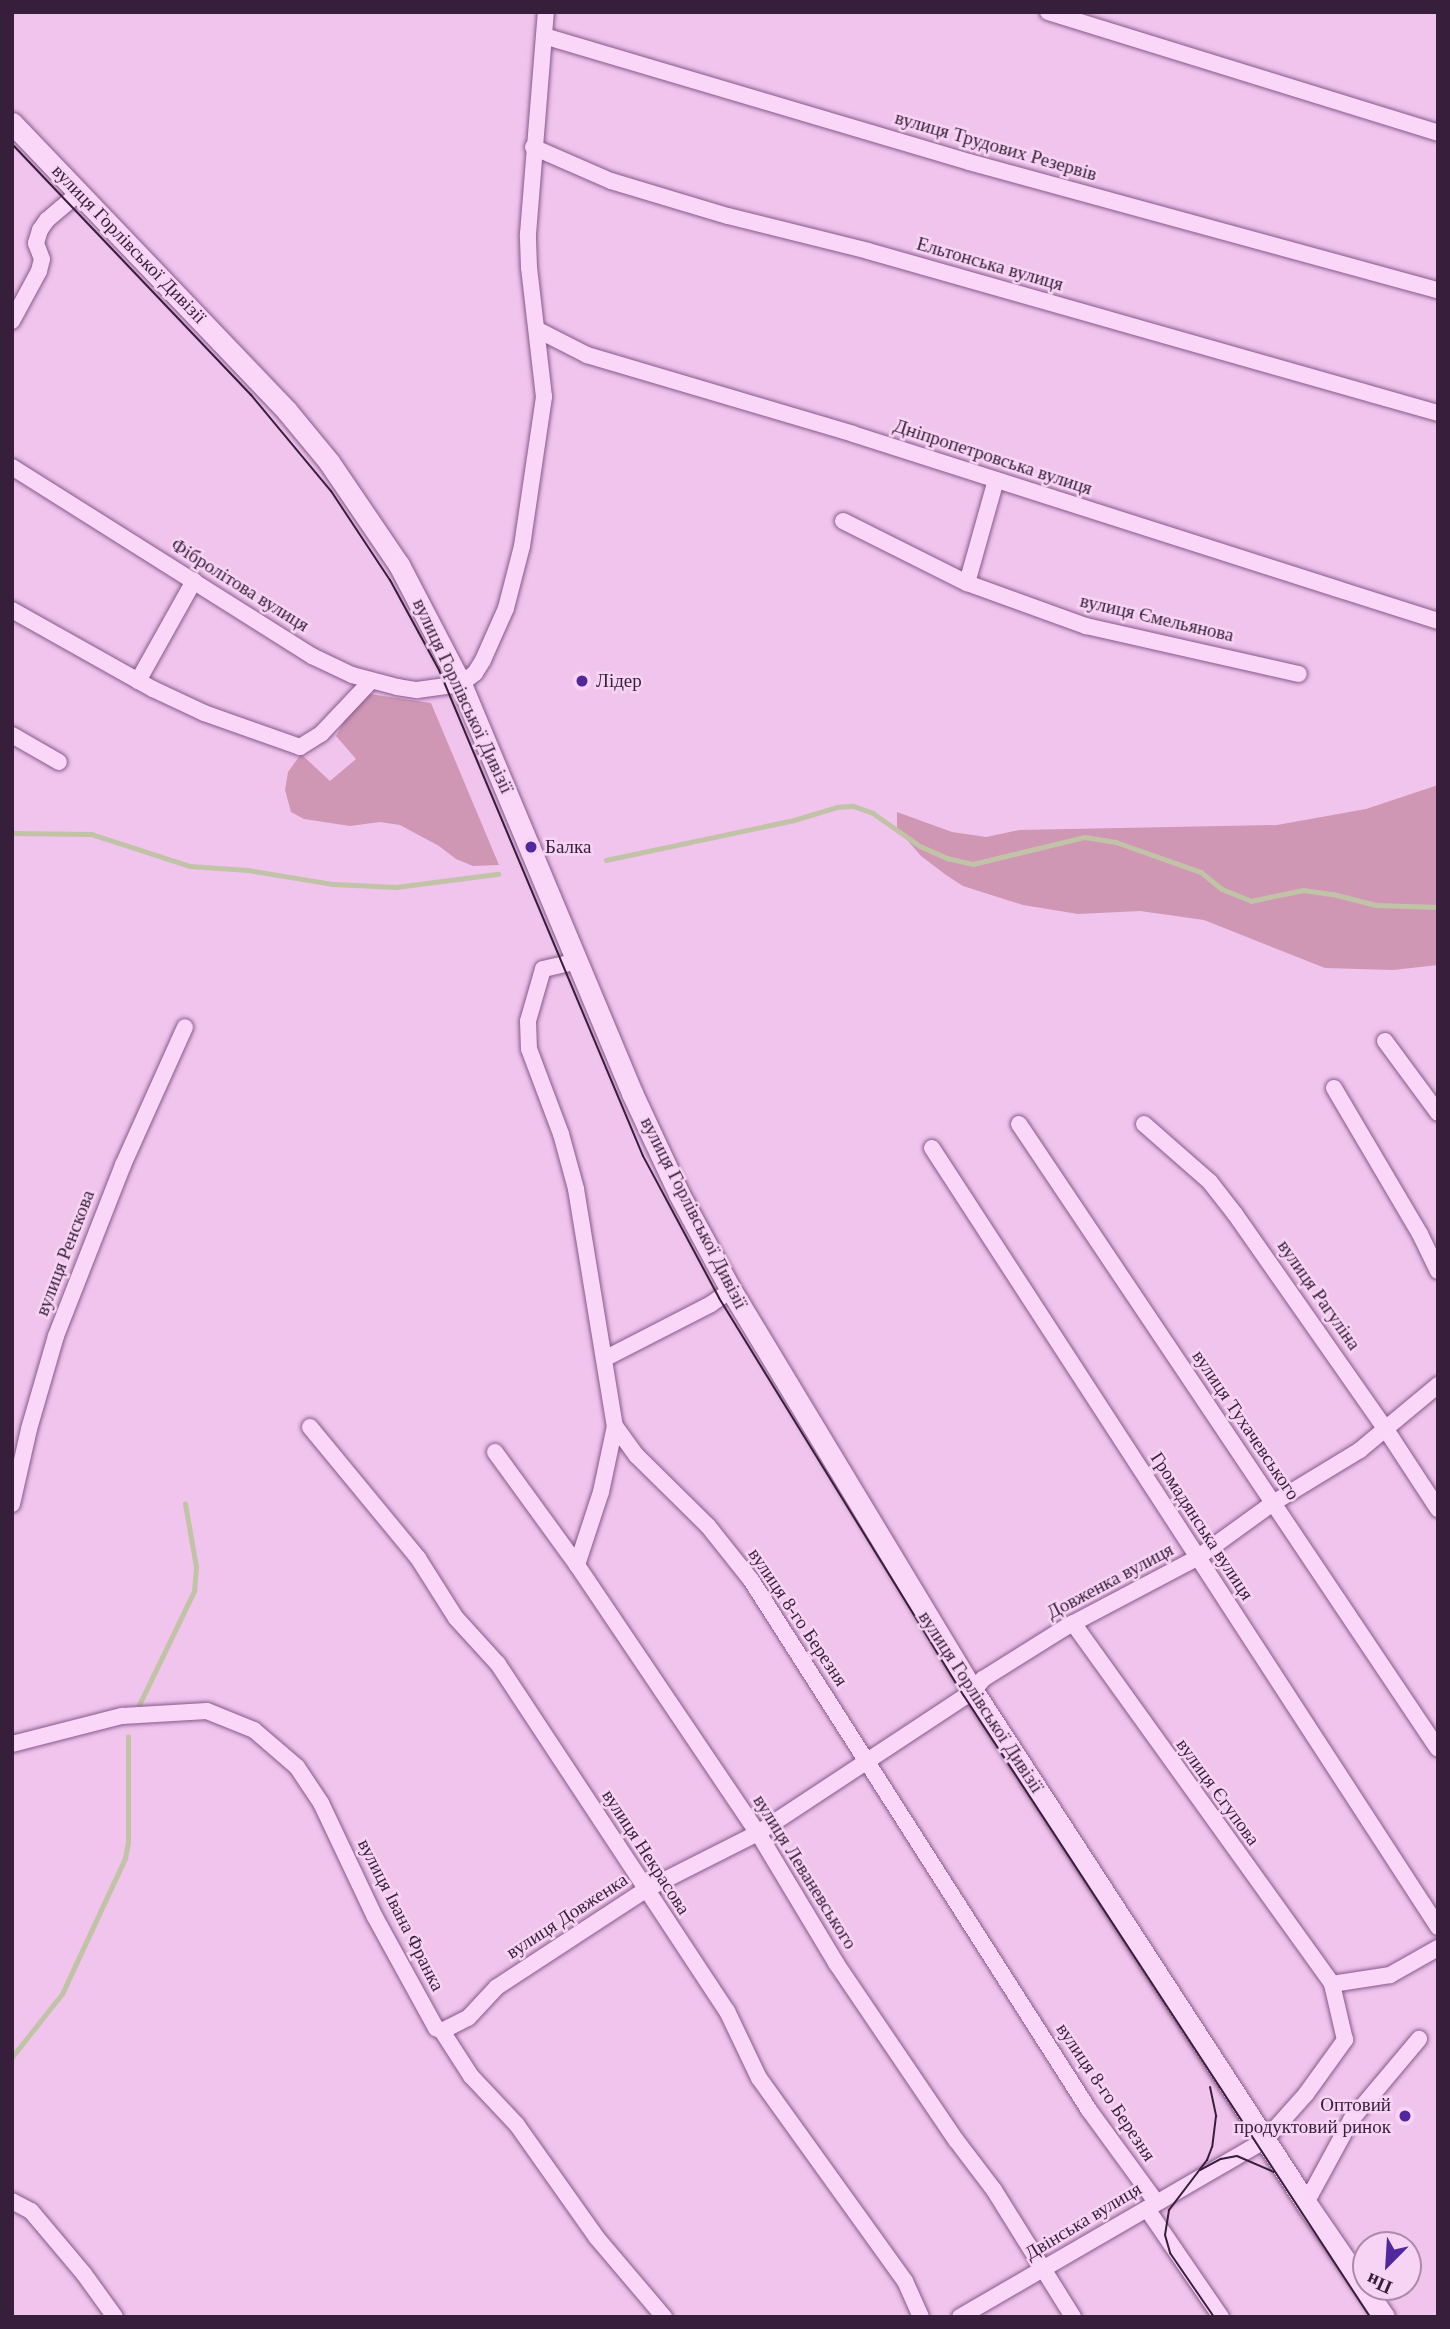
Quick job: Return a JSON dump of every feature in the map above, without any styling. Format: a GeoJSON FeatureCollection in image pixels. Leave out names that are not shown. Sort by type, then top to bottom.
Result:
{"type":"FeatureCollection","features":[{"type":"Feature","properties":{"kind":"main road","name":"вулиця Горлівської Дивізії"},"geometry":{"type":"LineString","coordinates":[[12,123],[260,382],[329,462],[399,565],[461,684],[632,1093],[679,1194],[731,1290],[973,1690],[1306,2203],[1384,2317]]}},
{"type":"Feature","properties":{"kind":"street"},"geometry":{"type":"LineString","coordinates":[[461,684],[475,673],[497,632],[522,546],[544,397],[529,268],[533,147],[546,12]]}},
{"type":"Feature","properties":{"kind":"street"},"geometry":{"type":"LineString","coordinates":[[1048,12],[1438,133]]}},
{"type":"Feature","properties":{"kind":"street","name":"вулиця Трудових Резервів"},"geometry":{"type":"LineString","coordinates":[[544,36],[969,162],[1438,290]]}},
{"type":"Feature","properties":{"kind":"street","name":"Ельтонська вулиця"},"geometry":{"type":"LineString","coordinates":[[533,147],[611,181],[728,216],[868,251],[1438,413]]}},
{"type":"Feature","properties":{"kind":"street"},"geometry":{"type":"LineString","coordinates":[[12,321],[39,271],[42,259],[36,243],[40,230],[47,220],[79,192]]}},
{"type":"Feature","properties":{"kind":"street","name":"Дніпропетровська вулиця"},"geometry":{"type":"LineString","coordinates":[[538,330],[587,355],[996,480],[1438,621]]}},
{"type":"Feature","properties":{"kind":"street","name":"Фібролітова вулиця"},"geometry":{"type":"LineString","coordinates":[[12,467],[312,656],[371,681],[417,690],[461,684]]}},
{"type":"Feature","properties":{"kind":"street"},"geometry":{"type":"LineString","coordinates":[[967,583],[996,480]]}},
{"type":"Feature","properties":{"kind":"street","name":"вулиця Ємельянова"},"geometry":{"type":"LineString","coordinates":[[843,522],[967,583],[1086,626],[1299,674]]}},
{"type":"Feature","properties":{"kind":"street"},"geometry":{"type":"LineString","coordinates":[[138,681],[194,581]]}},
{"type":"Feature","properties":{"kind":"street"},"geometry":{"type":"LineString","coordinates":[[12,610],[138,681],[204,713],[300,747],[321,734],[371,681]]}},
{"type":"Feature","properties":{"kind":"street"},"geometry":{"type":"LineString","coordinates":[[12,735],[59,762]]}},
{"type":"Feature","properties":{"kind":"street","name":"вулиця 8-го Березня"},"geometry":{"type":"LineString","coordinates":[[578,961],[543,969],[537,981],[528,1021],[528,1041],[576,1189],[615,1426],[637,1456],[708,1526],[751,1580],[1221,2317]]}},
{"type":"Feature","properties":{"kind":"street","name":"вулиця Ренскова"},"geometry":{"type":"LineString","coordinates":[[12,1504],[29,1429],[56,1336],[118,1177],[186,1027]]}},
{"type":"Feature","properties":{"kind":"street"},"geometry":{"type":"LineString","coordinates":[[1385,1041],[1438,1113]]}},
{"type":"Feature","properties":{"kind":"street"},"geometry":{"type":"LineString","coordinates":[[1334,1088],[1420,1234],[1438,1271]]}},
{"type":"Feature","properties":{"kind":"street","name":"вулиця Тухачевського"},"geometry":{"type":"LineString","coordinates":[[1019,1124],[1438,1749]]}},
{"type":"Feature","properties":{"kind":"street","name":"вулиця Рагуліна"},"geometry":{"type":"LineString","coordinates":[[1144,1124],[1210,1182],[1236,1214],[1438,1508]]}},
{"type":"Feature","properties":{"kind":"street","name":"Громадянська вулиця"},"geometry":{"type":"LineString","coordinates":[[932,1147],[1438,1927]]}},
{"type":"Feature","properties":{"kind":"street"},"geometry":{"type":"LineString","coordinates":[[606,1359],[711,1304],[731,1290]]}},
{"type":"Feature","properties":{"kind":"street","name":"Довженка вулиця"},"geometry":{"type":"LineString","coordinates":[[973,1690],[983,1679],[1073,1623],[1197,1558],[1273,1503],[1360,1450],[1438,1385]]}},
{"type":"Feature","properties":{"kind":"street"},"geometry":{"type":"LineString","coordinates":[[577,1565],[601,1492],[615,1426]]}},
{"type":"Feature","properties":{"kind":"street","name":"вулиця Некрасова"},"geometry":{"type":"LineString","coordinates":[[310,1427],[418,1558],[456,1618],[498,1664],[645,1891],[727,2011],[759,2078],[905,2281],[921,2317]]}},
{"type":"Feature","properties":{"kind":"street","name":"вулиця Леваневського"},"geometry":{"type":"LineString","coordinates":[[495,1452],[577,1565],[758,1833],[836,1963],[956,2140],[994,2190],[1073,2317]]}},
{"type":"Feature","properties":{"kind":"street","name":"вулиця Єгупова"},"geometry":{"type":"LineString","coordinates":[[1073,1623],[1332,1984]]}},
{"type":"Feature","properties":{"kind":"street","name":"вулиця Довженка"},"geometry":{"type":"LineString","coordinates":[[442,2031],[468,2018],[497,1987],[645,1891],[758,1833],[973,1690]]}},
{"type":"Feature","properties":{"kind":"street","name":"вулиця Івана Франка"},"geometry":{"type":"LineString","coordinates":[[12,1744],[122,1716],[206,1711],[254,1730],[297,1767],[321,1803],[375,1917],[436,2028],[442,2031],[471,2076],[517,2125],[597,2238],[664,2317]]}},
{"type":"Feature","properties":{"kind":"street"},"geometry":{"type":"LineString","coordinates":[[1332,1984],[1390,1975],[1438,1948]]}},
{"type":"Feature","properties":{"kind":"street","name":"Двінська вулиця"},"geometry":{"type":"LineString","coordinates":[[960,2317],[1265,2140],[1306,2094],[1345,2040],[1332,1984]]}},
{"type":"Feature","properties":{"kind":"street"},"geometry":{"type":"LineString","coordinates":[[1306,2203],[1352,2120],[1419,2039]]}},
{"type":"Feature","properties":{"kind":"street"},"geometry":{"type":"LineString","coordinates":[[12,2202],[31,2211],[84,2274],[115,2317]]}},
{"type":"Feature","properties":{"kind":"shaded area"},"geometry":{"type":"Polygon","coordinates":[[[356,692],[431,703],[499,865],[473,866],[456,859],[439,846],[400,825],[380,822],[350,826],[304,819],[291,812],[285,790],[288,772],[301,754],[330,781],[356,759],[336,736],[349,713],[356,692]]]}},
{"type":"Feature","properties":{"kind":"shaded area"},"geometry":{"type":"Polygon","coordinates":[[[1438,785],[1438,965],[1393,970],[1325,968],[1204,920],[1140,911],[1078,914],[1023,905],[963,886],[921,856],[897,828],[897,812],[952,832],[986,837],[1019,830],[1277,825],[1366,809],[1438,785]]]}},
{"type":"Feature","properties":{"kind":"waterway"},"geometry":{"type":"LineString","coordinates":[[606,860],[794,820],[837,807],[853,806],[873,813],[920,846],[947,858],[973,864],[1085,837],[1116,842],[1201,872],[1222,889],[1251,901],[1303,890],[1333,894],[1376,905],[1438,907]]}},
{"type":"Feature","properties":{"kind":"waterway"},"geometry":{"type":"LineString","coordinates":[[12,833],[91,834],[190,866],[248,870],[333,884],[396,887],[498,874]]}},
{"type":"Feature","properties":{"kind":"waterway"},"geometry":{"type":"LineString","coordinates":[[139,1705],[194,1591],[196,1567],[185,1504]]}},
{"type":"Feature","properties":{"kind":"waterway"},"geometry":{"type":"LineString","coordinates":[[12,2057],[62,1994],[125,1858],[128,1843],[128,1737]]}},
{"type":"Feature","properties":{"kind":"tram line"},"geometry":{"type":"LineString","coordinates":[[12,144],[251,395],[331,491],[390,580],[439,670],[643,1156],[719,1298],[964,1696],[1370,2317]]}},
{"type":"Feature","properties":{"kind":"tram line"},"geometry":{"type":"LineString","coordinates":[[1210,2087],[1216,2116],[1212,2147],[1207,2160],[1169,2210],[1165,2235],[1170,2253],[1214,2317]]}},
{"type":"Feature","properties":{"kind":"tram line"},"geometry":{"type":"LineString","coordinates":[[1200,2170],[1221,2159],[1237,2156],[1274,2172]]}},
{"type":"Feature","properties":{"kind":"place","name":"Лідер"},"geometry":{"type":"Point","coordinates":[582,681]}},
{"type":"Feature","properties":{"kind":"place","name":"Балка"},"geometry":{"type":"Point","coordinates":[531,847]}},
{"type":"Feature","properties":{"kind":"place","name":"Оптовий продуктовий ринок"},"geometry":{"type":"Point","coordinates":[1405,2116]}}]}
